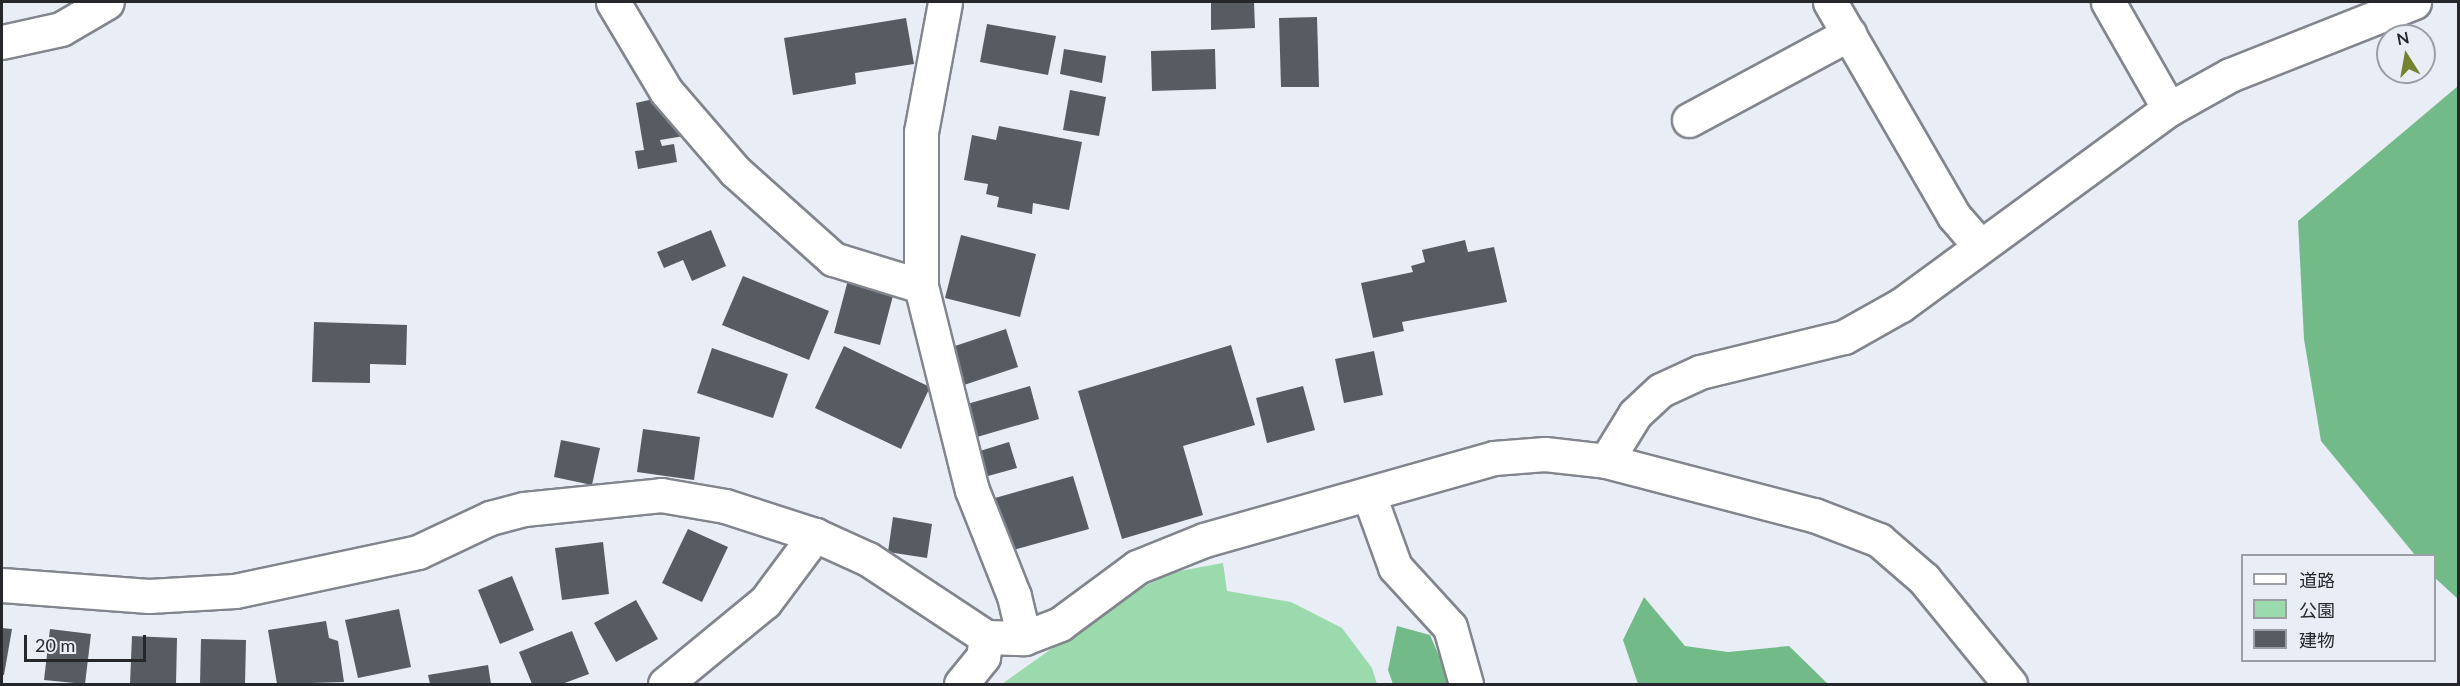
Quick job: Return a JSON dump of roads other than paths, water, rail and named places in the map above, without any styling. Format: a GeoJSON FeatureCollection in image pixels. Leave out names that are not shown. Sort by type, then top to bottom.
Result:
{"type":"FeatureCollection","features":[{"type":"Feature","properties":{"kind":"street"},"geometry":{"type":"LineString","coordinates":[[2,42],[61,29],[107,2]]}},
{"type":"Feature","properties":{"kind":"street"},"geometry":{"type":"LineString","coordinates":[[613,2],[666,92],[735,171],[833,259],[921,286]]}},
{"type":"Feature","properties":{"kind":"street"},"geometry":{"type":"LineString","coordinates":[[945,2],[921,132],[921,286],[972,490],[1014,596],[1024,638]]}},
{"type":"Feature","properties":{"kind":"street"},"geometry":{"type":"LineString","coordinates":[[1830,2],[1954,216],[1978,244]]}},
{"type":"Feature","properties":{"kind":"street"},"geometry":{"type":"LineString","coordinates":[[2108,2],[2169,109]]}},
{"type":"Feature","properties":{"kind":"street"},"geometry":{"type":"LineString","coordinates":[[1606,461],[1635,414],[1661,390],[1700,372],[1844,337],[1901,305],[1978,244],[2169,109],[2230,75],[2380,8],[2414,2]]}},
{"type":"Feature","properties":{"kind":"street"},"geometry":{"type":"LineString","coordinates":[[1689,120],[1849,34]]}},
{"type":"Feature","properties":{"kind":"street"},"geometry":{"type":"LineString","coordinates":[[2,585],[149,596],[235,591],[418,552],[490,518],[524,508],[618,495],[661,495],[725,506],[815,535],[868,559],[986,637],[1024,638],[1060,624],[1137,567],[1204,540],[1494,458],[1545,454],[1606,461],[1814,515],[1879,540],[1924,579],[2010,684]]}},
{"type":"Feature","properties":{"kind":"street"},"geometry":{"type":"LineString","coordinates":[[1369,495],[1395,567],[1450,627],[1466,684]]}},
{"type":"Feature","properties":{"kind":"street"},"geometry":{"type":"LineString","coordinates":[[665,684],[765,602],[815,535]]}},
{"type":"Feature","properties":{"kind":"street"},"geometry":{"type":"LineString","coordinates":[[961,684],[983,657],[986,637]]}}]}
